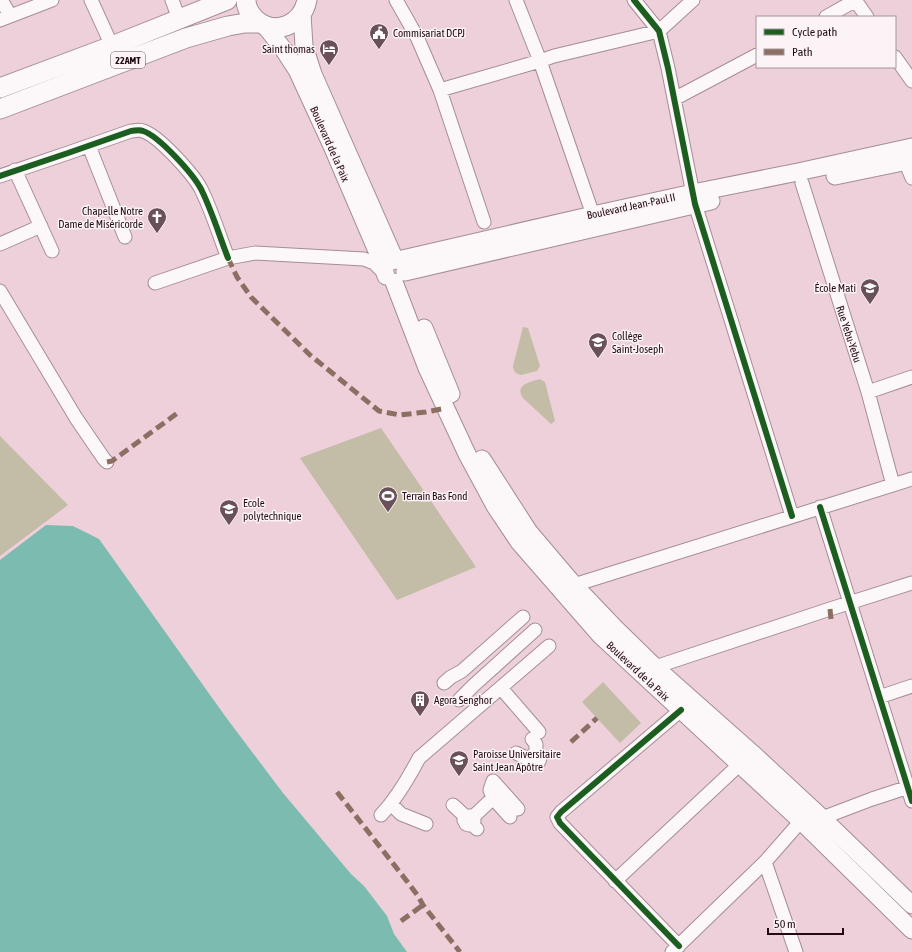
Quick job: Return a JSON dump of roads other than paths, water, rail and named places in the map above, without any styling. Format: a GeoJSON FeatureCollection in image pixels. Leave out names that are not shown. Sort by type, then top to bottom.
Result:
{"type":"FeatureCollection","features":[{"type":"Feature","properties":{"kind":"highway"},"geometry":{"type":"LineString","coordinates":[[0,88],[112,46],[227,0]]}},
{"type":"Feature","properties":{"kind":"highway"},"geometry":{"type":"LineString","coordinates":[[246,0],[246,4],[251,15],[263,25],[274,28],[280,28],[290,24],[307,5]]}},
{"type":"Feature","properties":{"kind":"highway","name":"22AMT"},"geometry":{"type":"LineString","coordinates":[[0,109],[186,38],[228,26],[245,23],[263,25]]}},
{"type":"Feature","properties":{"kind":"main road","name":"Boulevard de la Paix"},"geometry":{"type":"LineString","coordinates":[[307,5],[304,46],[313,74],[395,270],[450,406],[467,454],[496,506],[520,542],[600,635],[650,672],[752,753],[909,898]]}},
{"type":"Feature","properties":{"kind":"main road","name":"Boulevard de la Paix"},"geometry":{"type":"LineString","coordinates":[[263,25],[284,50],[297,70],[332,146],[395,270]]}},
{"type":"Feature","properties":{"kind":"main road","name":"Boulevard Jean-Paul II"},"geometry":{"type":"LineString","coordinates":[[395,270],[694,199],[798,172],[910,156]]}},
{"type":"Feature","properties":{"kind":"main road","name":"Boulevard Jean-Paul II"},"geometry":{"type":"LineString","coordinates":[[395,270],[593,215],[802,183],[910,156]]}},
{"type":"Feature","properties":{"kind":"main road","name":"Boulevard de la Paix"},"geometry":{"type":"LineString","coordinates":[[450,406],[484,463],[529,532],[574,585],[615,628],[681,710],[801,821],[912,930]]}},
{"type":"Feature","properties":{"kind":"street"},"geometry":{"type":"LineString","coordinates":[[1,0],[5,18],[52,0]]}},
{"type":"Feature","properties":{"kind":"street"},"geometry":{"type":"LineString","coordinates":[[91,0],[112,46]]}},
{"type":"Feature","properties":{"kind":"street"},"geometry":{"type":"LineString","coordinates":[[172,0],[179,19]]}},
{"type":"Feature","properties":{"kind":"street"},"geometry":{"type":"LineString","coordinates":[[396,0],[416,37],[440,90],[484,222]]}},
{"type":"Feature","properties":{"kind":"street"},"geometry":{"type":"LineString","coordinates":[[516,0],[540,61],[593,215]]}},
{"type":"Feature","properties":{"kind":"street"},"geometry":{"type":"LineString","coordinates":[[634,0],[659,31],[668,68],[694,199],[792,516]]}},
{"type":"Feature","properties":{"kind":"street"},"geometry":{"type":"LineString","coordinates":[[440,90],[554,56],[659,31],[693,0]]}},
{"type":"Feature","properties":{"kind":"street"},"geometry":{"type":"LineString","coordinates":[[828,16],[856,0],[866,16]]}},
{"type":"Feature","properties":{"kind":"street"},"geometry":{"type":"LineString","coordinates":[[674,99],[756,56]]}},
{"type":"Feature","properties":{"kind":"street"},"geometry":{"type":"LineString","coordinates":[[896,58],[912,81]]}},
{"type":"Feature","properties":{"kind":"street"},"geometry":{"type":"LineString","coordinates":[[0,176],[131,131],[141,130],[149,133],[165,146],[189,172],[200,187],[208,204],[228,258]]}},
{"type":"Feature","properties":{"kind":"street"},"geometry":{"type":"LineString","coordinates":[[89,146],[125,237]]}},
{"type":"Feature","properties":{"kind":"street"},"geometry":{"type":"LineString","coordinates":[[910,156],[912,178]]}},
{"type":"Feature","properties":{"kind":"street"},"geometry":{"type":"LineString","coordinates":[[15,170],[52,251]]}},
{"type":"Feature","properties":{"kind":"street","name":"Rue Yebu-Yebu"},"geometry":{"type":"LineString","coordinates":[[802,183],[868,392],[893,485]]}},
{"type":"Feature","properties":{"kind":"street"},"geometry":{"type":"LineString","coordinates":[[0,244],[41,226]]}},
{"type":"Feature","properties":{"kind":"street"},"geometry":{"type":"LineString","coordinates":[[155,283],[228,258],[254,253],[359,258],[395,270]]}},
{"type":"Feature","properties":{"kind":"street"},"geometry":{"type":"LineString","coordinates":[[0,291],[76,418],[107,462]]}},
{"type":"Feature","properties":{"kind":"street"},"geometry":{"type":"LineString","coordinates":[[868,392],[912,377]]}},
{"type":"Feature","properties":{"kind":"street"},"geometry":{"type":"LineString","coordinates":[[574,585],[912,479]]}},
{"type":"Feature","properties":{"kind":"street"},"geometry":{"type":"LineString","coordinates":[[820,507],[879,697],[910,787],[912,801]]}},
{"type":"Feature","properties":{"kind":"street"},"geometry":{"type":"LineString","coordinates":[[650,672],[912,583]]}},
{"type":"Feature","properties":{"kind":"street"},"geometry":{"type":"LineString","coordinates":[[444,684],[451,677],[462,671],[523,617]]}},
{"type":"Feature","properties":{"kind":"street"},"geometry":{"type":"LineString","coordinates":[[479,711],[462,697],[535,630]]}},
{"type":"Feature","properties":{"kind":"street"},"geometry":{"type":"LineString","coordinates":[[381,815],[399,794],[419,758],[430,754],[435,740],[458,731],[501,688],[549,646]]}},
{"type":"Feature","properties":{"kind":"street"},"geometry":{"type":"LineString","coordinates":[[879,697],[912,686]]}},
{"type":"Feature","properties":{"kind":"street"},"geometry":{"type":"LineString","coordinates":[[501,688],[536,736],[537,761],[516,753]]}},
{"type":"Feature","properties":{"kind":"street"},"geometry":{"type":"LineString","coordinates":[[681,710],[560,812],[558,817],[560,823],[659,925],[675,949],[765,862],[801,821]]}},
{"type":"Feature","properties":{"kind":"street"},"geometry":{"type":"LineString","coordinates":[[615,881],[740,764]]}},
{"type":"Feature","properties":{"kind":"street"},"geometry":{"type":"LineString","coordinates":[[453,805],[468,824],[493,798],[490,790],[493,781],[514,813]]}},
{"type":"Feature","properties":{"kind":"street"},"geometry":{"type":"LineString","coordinates":[[822,818],[872,799],[910,787]]}},
{"type":"Feature","properties":{"kind":"street"},"geometry":{"type":"LineString","coordinates":[[391,804],[402,814],[426,824]]}},
{"type":"Feature","properties":{"kind":"street"},"geometry":{"type":"LineString","coordinates":[[765,862],[796,952]]}},
{"type":"Feature","properties":{"kind":"place","name":"Commisariat DCPJ"},"geometry":{"type":"Point","coordinates":[379,50]}},
{"type":"Feature","properties":{"kind":"place","name":"Saint thomas"},"geometry":{"type":"Point","coordinates":[329,66]}},
{"type":"Feature","properties":{"kind":"place","name":"Chapelle Notre Dame de Miséricorde"},"geometry":{"type":"Point","coordinates":[157,234]}},
{"type":"Feature","properties":{"kind":"place","name":"École Mati"},"geometry":{"type":"Point","coordinates":[870,305]}},
{"type":"Feature","properties":{"kind":"place","name":"Collège Saint-Joseph"},"geometry":{"type":"Point","coordinates":[598,359]}},
{"type":"Feature","properties":{"kind":"place","name":"Terrain Bas Fond"},"geometry":{"type":"Point","coordinates":[388,513]}},
{"type":"Feature","properties":{"kind":"place","name":"Ecole polytechnique"},"geometry":{"type":"Point","coordinates":[229,526]}},
{"type":"Feature","properties":{"kind":"place","name":"Agora Senghor"},"geometry":{"type":"Point","coordinates":[420,717]}},
{"type":"Feature","properties":{"kind":"place","name":"Paroisse Universitaire Saint Jean Apôtre"},"geometry":{"type":"Point","coordinates":[459,777]}}]}
